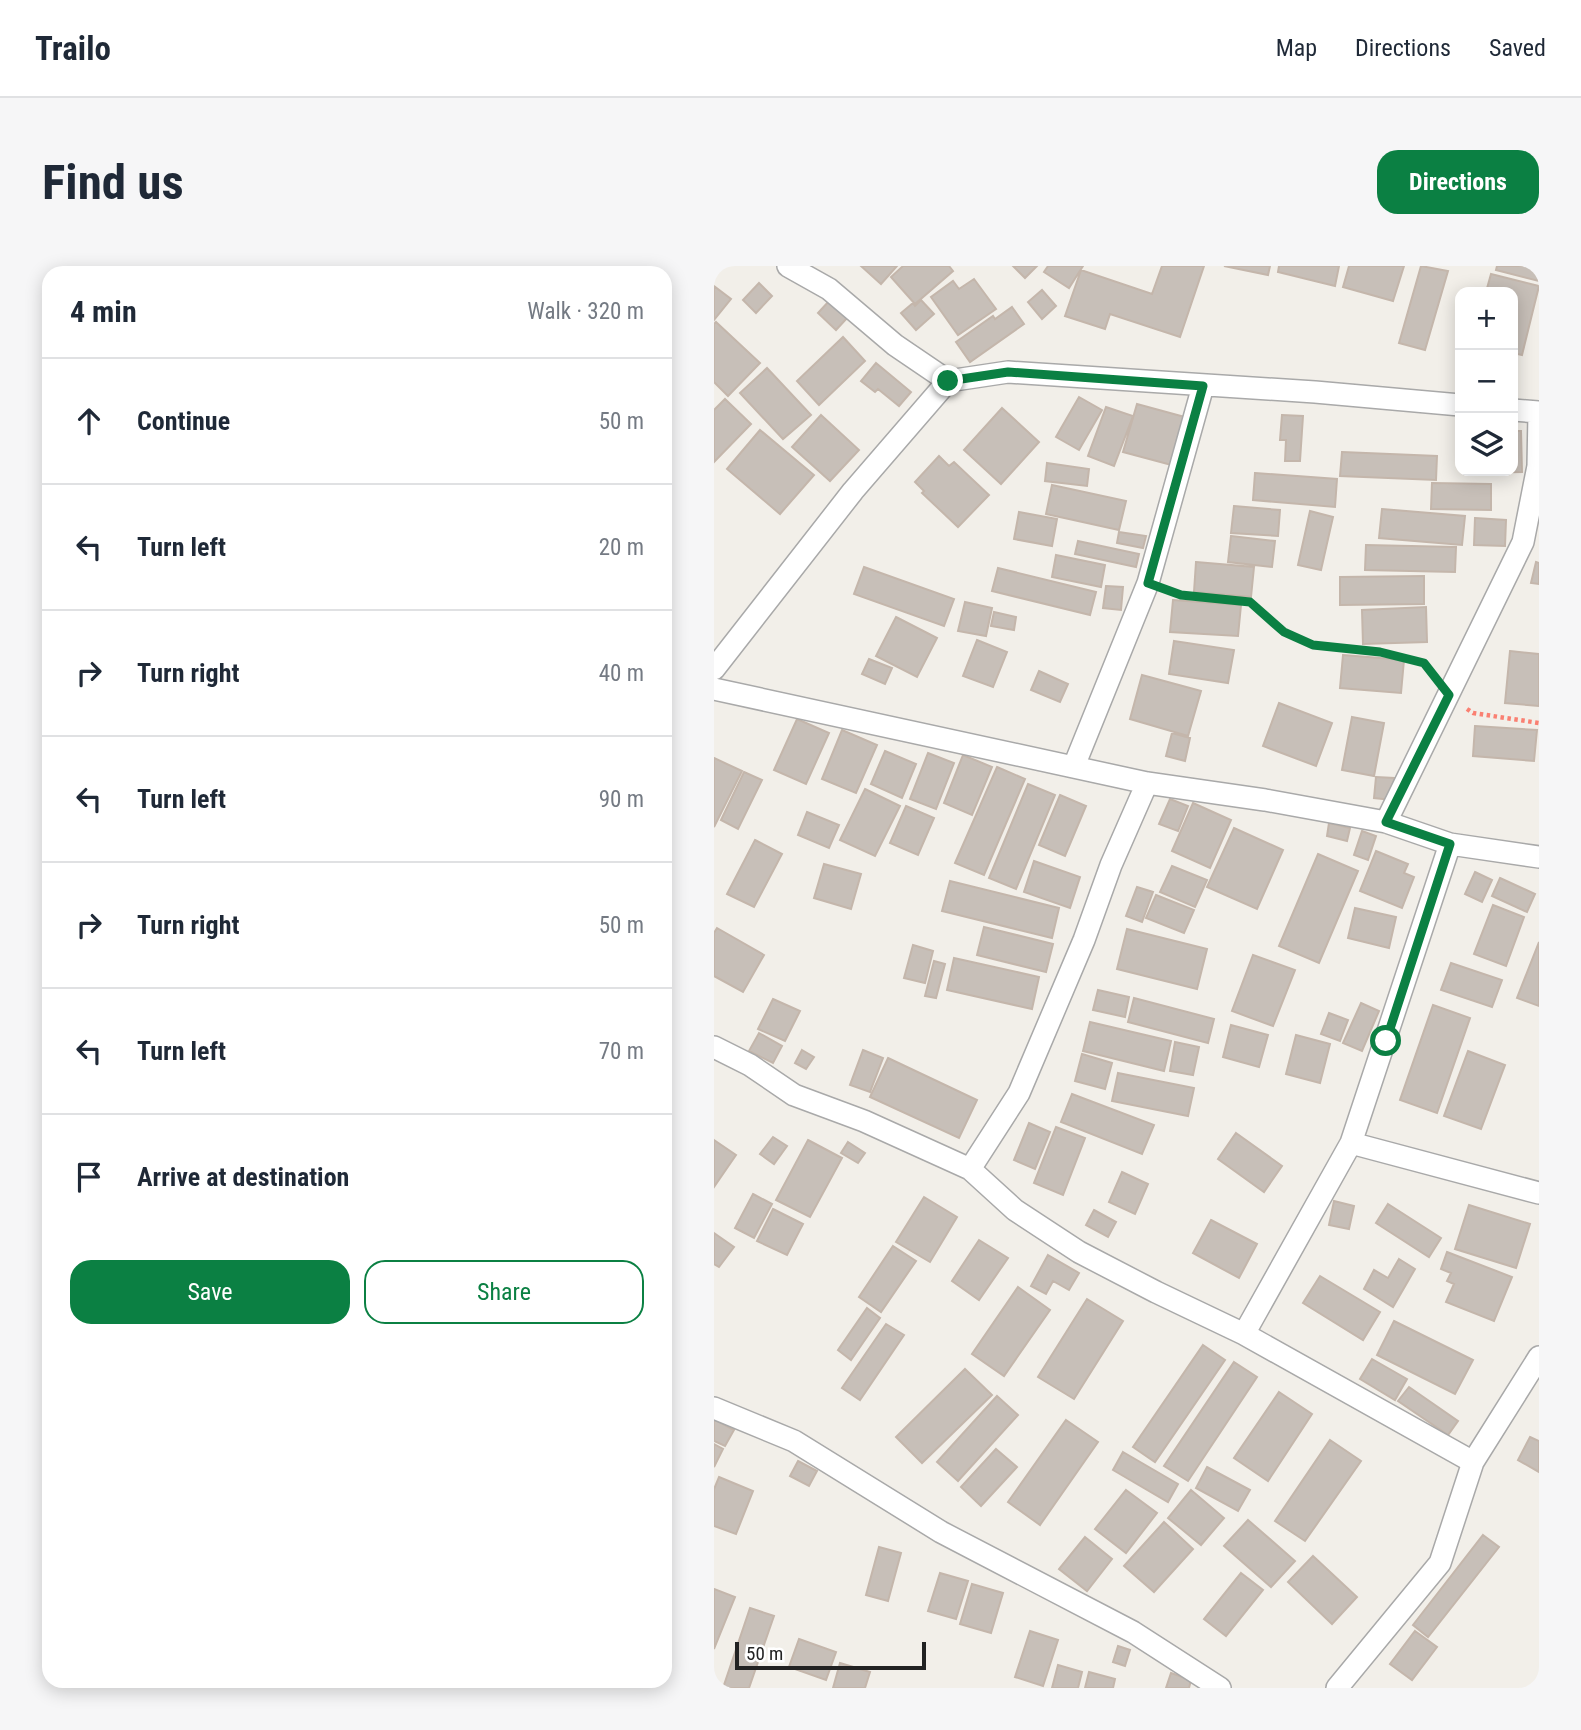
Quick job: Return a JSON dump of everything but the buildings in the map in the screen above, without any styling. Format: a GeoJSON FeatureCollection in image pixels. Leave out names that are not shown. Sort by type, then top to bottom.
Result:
{"type":"FeatureCollection","features":[{"type":"Feature","properties":{"kind":"street"},"geometry":{"type":"LineString","coordinates":[[788,266],[829,289],[895,345],[948,381]]}},
{"type":"Feature","properties":{"kind":"street"},"geometry":{"type":"LineString","coordinates":[[714,669],[853,491],[948,381],[1008,372],[1455,405]]}},
{"type":"Feature","properties":{"kind":"street"},"geometry":{"type":"LineString","coordinates":[[1074,766],[1148,583],[1203,386]]}},
{"type":"Feature","properties":{"kind":"street"},"geometry":{"type":"LineString","coordinates":[[1386,822],[1523,542],[1538,466],[1539,412],[1518,410]]}},
{"type":"Feature","properties":{"kind":"street"},"geometry":{"type":"LineString","coordinates":[[714,689],[1147,783],[1265,800],[1386,822],[1450,844],[1539,858]]}},
{"type":"Feature","properties":{"kind":"street"},"geometry":{"type":"LineString","coordinates":[[970,1169],[1019,1093],[1147,783]]}},
{"type":"Feature","properties":{"kind":"street"},"geometry":{"type":"LineString","coordinates":[[1244,1334],[1350,1143],[1450,844]]}},
{"type":"Feature","properties":{"kind":"street"},"geometry":{"type":"LineString","coordinates":[[714,1047],[750,1065],[794,1095],[864,1121],[970,1169],[1015,1210],[1079,1252],[1244,1334],[1473,1462]]}},
{"type":"Feature","properties":{"kind":"street"},"geometry":{"type":"LineString","coordinates":[[1350,1143],[1539,1194]]}},
{"type":"Feature","properties":{"kind":"street"},"geometry":{"type":"LineString","coordinates":[[1337,1688],[1440,1563],[1473,1462],[1539,1357]]}},
{"type":"Feature","properties":{"kind":"street"},"geometry":{"type":"LineString","coordinates":[[714,1408],[794,1441],[941,1532],[1132,1632],[1220,1688]]}},
{"type":"Feature","properties":{"kind":"path"},"geometry":{"type":"LineString","coordinates":[[1148,583],[1181,595],[1250,602],[1284,632],[1313,645],[1380,652],[1424,663],[1449,695],[1473,713],[1539,723]]}},
{"type":"Feature","properties":{"kind":"route"},"geometry":{"type":"LineString","coordinates":[[948,381],[1008,372],[1203,386],[1148,583],[1181,595],[1250,602],[1284,632],[1313,645],[1380,652],[1424,663],[1449,695],[1386,822],[1450,844],[1386,1041]]}}]}
